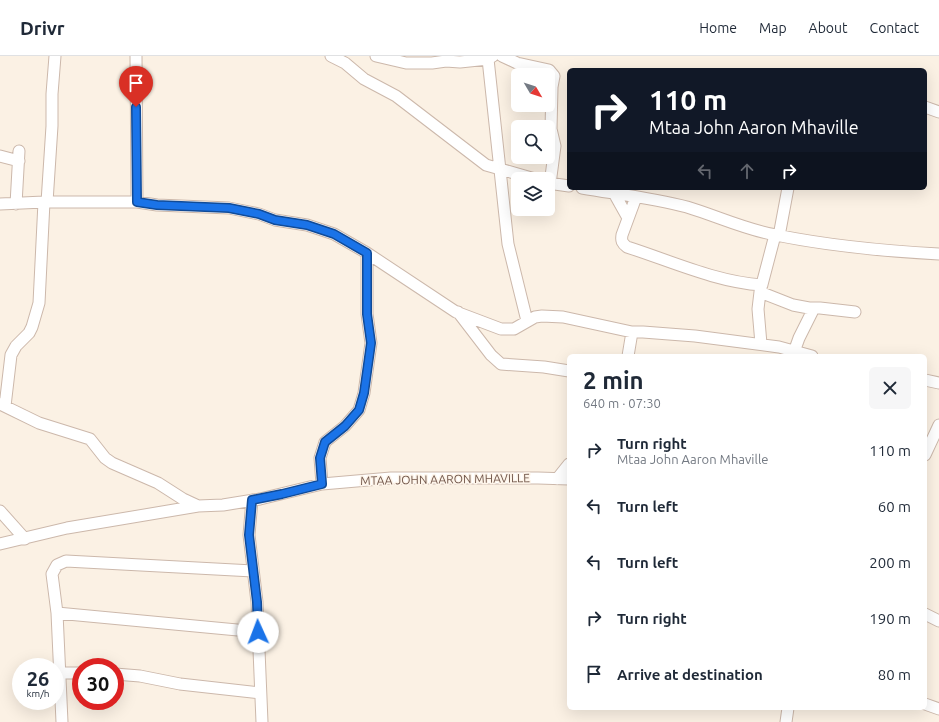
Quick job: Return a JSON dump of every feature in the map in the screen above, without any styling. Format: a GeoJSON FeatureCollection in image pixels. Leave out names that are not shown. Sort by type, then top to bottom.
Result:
{"type":"FeatureCollection","features":[{"type":"Feature","properties":{"kind":"street"},"geometry":{"type":"LineString","coordinates":[[55,56],[52,94],[52,126],[45,202],[39,303],[29,333],[16,346],[10,355],[2,405],[39,424],[90,439],[105,458],[112,463],[158,483],[183,499],[198,506]]}},
{"type":"Feature","properties":{"kind":"street"},"geometry":{"type":"LineString","coordinates":[[136,56],[137,202]]}},
{"type":"Feature","properties":{"kind":"street"},"geometry":{"type":"LineString","coordinates":[[331,56],[345,63],[364,79],[396,96],[486,165],[512,172]]}},
{"type":"Feature","properties":{"kind":"street"},"geometry":{"type":"LineString","coordinates":[[376,56],[406,63],[432,63],[450,58],[460,62],[490,58],[499,168],[508,244],[527,321]]}},
{"type":"Feature","properties":{"kind":"street"},"geometry":{"type":"LineString","coordinates":[[502,56],[517,64],[549,70],[554,76],[552,87],[551,129],[555,146],[551,172]]}},
{"type":"Feature","properties":{"kind":"street"},"geometry":{"type":"LineString","coordinates":[[927,108],[939,112]]}},
{"type":"Feature","properties":{"kind":"street"},"geometry":{"type":"LineString","coordinates":[[0,156],[19,156],[16,204]]}},
{"type":"Feature","properties":{"kind":"street"},"geometry":{"type":"LineString","coordinates":[[555,184],[567,186]]}},
{"type":"Feature","properties":{"kind":"street"},"geometry":{"type":"LineString","coordinates":[[595,190],[686,207],[751,229],[777,236],[872,250],[939,254]]}},
{"type":"Feature","properties":{"kind":"street"},"geometry":{"type":"LineString","coordinates":[[761,344],[758,309],[761,289],[777,236],[788,190]]}},
{"type":"Feature","properties":{"kind":"street"},"geometry":{"type":"LineString","coordinates":[[614,193],[628,218]]}},
{"type":"Feature","properties":{"kind":"street"},"geometry":{"type":"LineString","coordinates":[[636,197],[621,240],[627,247],[704,273],[761,289],[793,305],[855,312]]}},
{"type":"Feature","properties":{"kind":"street"},"geometry":{"type":"LineString","coordinates":[[0,204],[45,202],[137,202],[157,205],[229,208],[259,214],[275,220],[307,225],[334,234],[367,253],[458,312],[501,329],[514,329],[535,317],[563,317],[632,332],[695,336],[761,344],[778,351],[803,354]]}},
{"type":"Feature","properties":{"kind":"street"},"geometry":{"type":"LineString","coordinates":[[322,484],[320,458],[325,442],[345,426],[359,410],[364,393],[371,343],[367,314],[367,253]]}},
{"type":"Feature","properties":{"kind":"street"},"geometry":{"type":"LineString","coordinates":[[794,352],[799,338],[814,308]]}},
{"type":"Feature","properties":{"kind":"street"},"geometry":{"type":"LineString","coordinates":[[458,312],[491,355],[501,364],[544,367],[567,371]]}},
{"type":"Feature","properties":{"kind":"street"},"geometry":{"type":"LineString","coordinates":[[628,354],[632,332]]}},
{"type":"Feature","properties":{"kind":"street"},"geometry":{"type":"LineString","coordinates":[[927,380],[939,383]]}},
{"type":"Feature","properties":{"kind":"street"},"geometry":{"type":"LineString","coordinates":[[927,451],[939,425]]}},
{"type":"Feature","properties":{"kind":"street"},"geometry":{"type":"LineString","coordinates":[[557,479],[567,466]]}},
{"type":"Feature","properties":{"kind":"street","name":"MTAA JOHN AARON MHAVILLE"},"geometry":{"type":"LineString","coordinates":[[0,544],[67,528],[198,506],[223,505],[252,500],[322,484],[391,478],[567,479]]}},
{"type":"Feature","properties":{"kind":"street"},"geometry":{"type":"LineString","coordinates":[[252,500],[249,535],[257,602],[262,722]]}},
{"type":"Feature","properties":{"kind":"street"},"geometry":{"type":"LineString","coordinates":[[0,511],[25,538]]}},
{"type":"Feature","properties":{"kind":"street"},"geometry":{"type":"LineString","coordinates":[[60,658],[57,613],[52,574],[57,565],[66,561],[253,571]]}},
{"type":"Feature","properties":{"kind":"street"},"geometry":{"type":"LineString","coordinates":[[57,613],[258,632]]}},
{"type":"Feature","properties":{"kind":"street"},"geometry":{"type":"LineString","coordinates":[[927,615],[939,621]]}},
{"type":"Feature","properties":{"kind":"street"},"geometry":{"type":"LineString","coordinates":[[124,675],[140,676],[180,684],[260,693]]}},
{"type":"Feature","properties":{"kind":"street"},"geometry":{"type":"LineString","coordinates":[[927,705],[939,710]]}},
{"type":"Feature","properties":{"kind":"street"},"geometry":{"type":"LineString","coordinates":[[62,710],[62,722]]}},
{"type":"Feature","properties":{"kind":"street"},"geometry":{"type":"LineString","coordinates":[[786,722],[788,710]]}},
{"type":"Feature","properties":{"kind":"route"},"geometry":{"type":"LineString","coordinates":[[136,107],[137,202],[157,205],[229,208],[259,214],[288,223],[307,225],[334,234],[367,253],[367,314],[371,343],[364,393],[359,410],[345,426],[325,442],[320,458],[322,484],[252,500],[249,535],[257,602],[258,632]]}}]}
